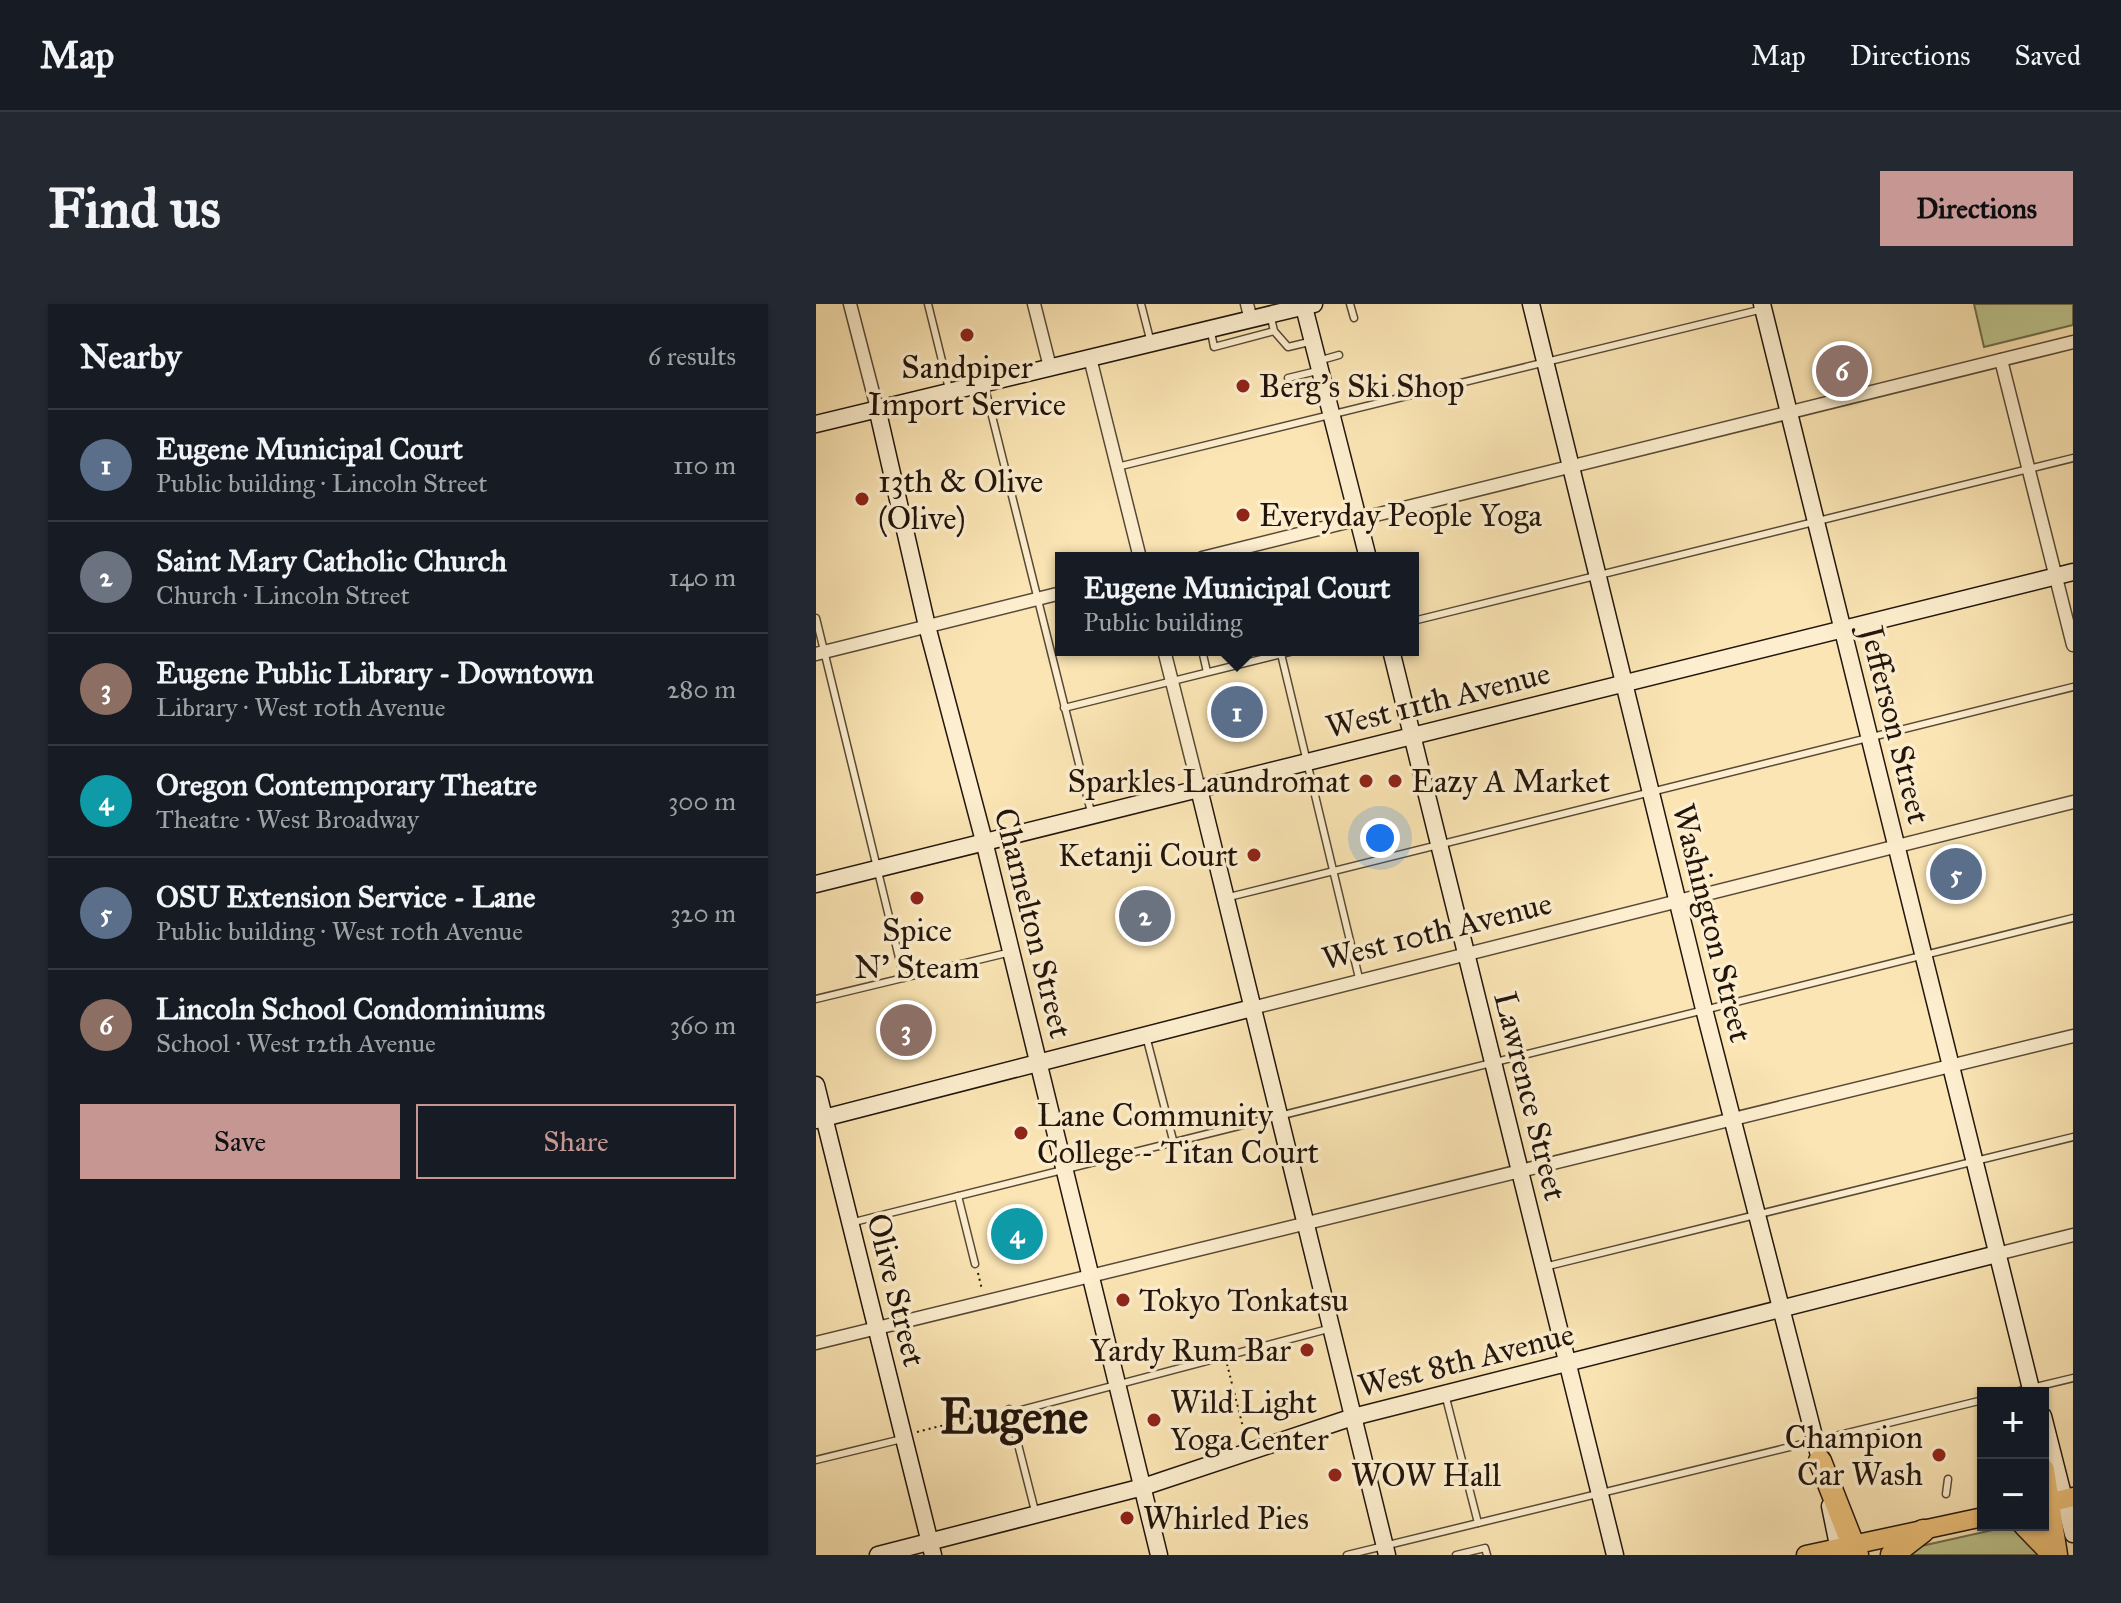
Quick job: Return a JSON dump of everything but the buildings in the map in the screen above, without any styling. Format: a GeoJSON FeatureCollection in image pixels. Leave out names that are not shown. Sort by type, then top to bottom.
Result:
{"type":"FeatureCollection","features":[{"type":"Feature","properties":{"kind":"highway"},"geometry":{"type":"LineString","coordinates":[[1818,1450],[1847,1550]]}},
{"type":"Feature","properties":{"kind":"highway"},"geometry":{"type":"LineString","coordinates":[[2049,1482],[2058,1500],[2055,1555]]}},
{"type":"Feature","properties":{"kind":"highway"},"geometry":{"type":"LineString","coordinates":[[1892,1555],[1923,1531]]}},
{"type":"Feature","properties":{"kind":"highway"},"geometry":{"type":"LineString","coordinates":[[2032,1531],[2055,1555]]}},
{"type":"Feature","properties":{"kind":"main road"},"geometry":{"type":"LineString","coordinates":[[1806,1555],[1847,1550],[1977,1518]]}},
{"type":"Feature","properties":{"kind":"street","name":"Charnelton Street"},"geometry":{"type":"LineString","coordinates":[[850,304],[927,626],[984,841],[1159,1555]]}},
{"type":"Feature","properties":{"kind":"street"},"geometry":{"type":"LineString","coordinates":[[1034,304],[1050,367]]}},
{"type":"Feature","properties":{"kind":"street","name":"Washington Street"},"geometry":{"type":"LineString","coordinates":[[1531,304],[1704,1009],[1818,1450]]}},
{"type":"Feature","properties":{"kind":"street"},"geometry":{"type":"LineString","coordinates":[[816,424],[949,389],[1210,330],[1236,333],[1249,312],[1272,323],[1309,305],[1313,341],[1366,552]]}},
{"type":"Feature","properties":{"kind":"street","name":"Jefferson Street"},"geometry":{"type":"LineString","coordinates":[[1763,306],[2030,1387]]}},
{"type":"Feature","properties":{"kind":"street"},"geometry":{"type":"LineString","coordinates":[[1226,552],[2073,342]]}},
{"type":"Feature","properties":{"kind":"street"},"geometry":{"type":"LineString","coordinates":[[1090,358],[1138,552]]}},
{"type":"Feature","properties":{"kind":"street"},"geometry":{"type":"LineString","coordinates":[[2001,360],[2073,645]]}},
{"type":"Feature","properties":{"kind":"street","name":"West 11th Avenue"},"geometry":{"type":"LineString","coordinates":[[816,884],[2073,572]]}},
{"type":"Feature","properties":{"kind":"street"},"geometry":{"type":"LineString","coordinates":[[820,652],[1055,594]]}},
{"type":"Feature","properties":{"kind":"street"},"geometry":{"type":"LineString","coordinates":[[1166,656],[1386,1550]]}},
{"type":"Feature","properties":{"kind":"street","name":"Lawrence Street"},"geometry":{"type":"LineString","coordinates":[[1392,656],[1615,1555]]}},
{"type":"Feature","properties":{"kind":"street","name":"West 10th Avenue"},"geometry":{"type":"LineString","coordinates":[[820,1119],[1359,978],[2073,802]]}},
{"type":"Feature","properties":{"kind":"street"},"geometry":{"type":"LineString","coordinates":[[816,1343],[2073,1036]]}},
{"type":"Feature","properties":{"kind":"street","name":"Olive Street"},"geometry":{"type":"LineString","coordinates":[[816,1085],[820,1119],[850,1222],[931,1549]]}},
{"type":"Feature","properties":{"kind":"street","name":"West 8th Avenue"},"geometry":{"type":"LineString","coordinates":[[878,1555],[931,1549],[1036,1515],[1143,1487],[1353,1417],[2073,1235]]}},
{"type":"Feature","properties":{"kind":"street"},"geometry":{"type":"LineString","coordinates":[[2049,1450],[2058,1500],[2073,1534]]}},
{"type":"Feature","properties":{"kind":"lane"},"geometry":{"type":"LineString","coordinates":[[928,304],[949,389]]}},
{"type":"Feature","properties":{"kind":"lane"},"geometry":{"type":"LineString","coordinates":[[1141,304],[1151,345]]}},
{"type":"Feature","properties":{"kind":"lane"},"geometry":{"type":"LineString","coordinates":[[1350,304],[1354,318]]}},
{"type":"Feature","properties":{"kind":"lane"},"geometry":{"type":"LineString","coordinates":[[1117,467],[1763,306]]}},
{"type":"Feature","properties":{"kind":"lane"},"geometry":{"type":"LineString","coordinates":[[1236,333],[1272,323],[1288,347],[1313,341]]}},
{"type":"Feature","properties":{"kind":"lane"},"geometry":{"type":"LineString","coordinates":[[1288,378],[1339,355]]}},
{"type":"Feature","properties":{"kind":"lane"},"geometry":{"type":"LineString","coordinates":[[983,381],[1091,814]]}},
{"type":"Feature","properties":{"kind":"lane"},"geometry":{"type":"LineString","coordinates":[[1419,620],[2073,458]]}},
{"type":"Feature","properties":{"kind":"lane"},"geometry":{"type":"LineString","coordinates":[[816,618],[820,652],[904,978]]}},
{"type":"Feature","properties":{"kind":"lane"},"geometry":{"type":"LineString","coordinates":[[1203,656],[1207,672]]}},
{"type":"Feature","properties":{"kind":"lane"},"geometry":{"type":"LineString","coordinates":[[1064,708],[1273,656]]}},
{"type":"Feature","properties":{"kind":"lane"},"geometry":{"type":"LineString","coordinates":[[1281,656],[1359,978]]}},
{"type":"Feature","properties":{"kind":"lane"},"geometry":{"type":"LineString","coordinates":[[1225,898],[2073,687]]}},
{"type":"Feature","properties":{"kind":"lane"},"geometry":{"type":"LineString","coordinates":[[850,1222],[1278,1113],[2073,918]]}},
{"type":"Feature","properties":{"kind":"lane"},"geometry":{"type":"LineString","coordinates":[[816,999],[1011,952]]}},
{"type":"Feature","properties":{"kind":"lane"},"geometry":{"type":"LineString","coordinates":[[1146,1036],[1173,1140]]}},
{"type":"Feature","properties":{"kind":"lane"},"geometry":{"type":"LineString","coordinates":[[1544,1267],[2073,1137]]}},
{"type":"Feature","properties":{"kind":"lane"},"geometry":{"type":"LineString","coordinates":[[958,1196],[975,1264]]}},
{"type":"Feature","properties":{"kind":"lane"},"geometry":{"type":"LineString","coordinates":[[1036,1515],[1010,1411],[1331,1328]]}},
{"type":"Feature","properties":{"kind":"lane"},"geometry":{"type":"LineString","coordinates":[[2044,1387],[2073,1378]]}},
{"type":"Feature","properties":{"kind":"lane"},"geometry":{"type":"LineString","coordinates":[[1445,1394],[1478,1523]]}},
{"type":"Feature","properties":{"kind":"lane"},"geometry":{"type":"LineString","coordinates":[[1347,1555],[1386,1550],[1600,1492],[1818,1450],[1977,1402]]}},
{"type":"Feature","properties":{"kind":"lane"},"geometry":{"type":"LineString","coordinates":[[816,1460],[904,1438]]}},
{"type":"Feature","properties":{"kind":"lane"},"geometry":{"type":"LineString","coordinates":[[1946,1494],[1948,1479]]}},
{"type":"Feature","properties":{"kind":"lane"},"geometry":{"type":"LineString","coordinates":[[1456,1555],[1485,1548],[1487,1555]]}},
{"type":"Feature","properties":{"kind":"path"},"geometry":{"type":"LineString","coordinates":[[975,1264],[985,1301]]}},
{"type":"Feature","properties":{"kind":"path"},"geometry":{"type":"LineString","coordinates":[[1225,1355],[1246,1442]]}},
{"type":"Feature","properties":{"kind":"path"},"geometry":{"type":"LineString","coordinates":[[904,1438],[1010,1411]]}},
{"type":"Feature","properties":{"kind":"green space"},"geometry":{"type":"Polygon","coordinates":[[[1974,304],[2073,304],[2073,325],[1984,347],[1974,304]]]}},
{"type":"Feature","properties":{"kind":"green space"},"geometry":{"type":"Polygon","coordinates":[[[1988,1531],[2015,1531],[2039,1541],[2047,1555],[1910,1555],[1917,1547],[1988,1531]]]}},
{"type":"Feature","properties":{"kind":"place","name":"Sandpiper Import Service"},"geometry":{"type":"Point","coordinates":[967,335]}},
{"type":"Feature","properties":{"kind":"place","name":"Lincoln School Condominiums"},"geometry":{"type":"Point","coordinates":[1842,371]}},
{"type":"Feature","properties":{"kind":"place","name":"Berg's Ski Shop"},"geometry":{"type":"Point","coordinates":[1243,386]}},
{"type":"Feature","properties":{"kind":"place","name":"13th & Olive (Olive)"},"geometry":{"type":"Point","coordinates":[862,499]}},
{"type":"Feature","properties":{"kind":"place","name":"Everyday People Yoga"},"geometry":{"type":"Point","coordinates":[1243,515]}},
{"type":"Feature","properties":{"kind":"place","name":"Eugene Municipal Court"},"geometry":{"type":"Point","coordinates":[1237,712]}},
{"type":"Feature","properties":{"kind":"place","name":"Sparkles Laundromat"},"geometry":{"type":"Point","coordinates":[1366,781]}},
{"type":"Feature","properties":{"kind":"place","name":"Eazy A Market"},"geometry":{"type":"Point","coordinates":[1395,781]}},
{"type":"Feature","properties":{"kind":"place","name":"Ketanji Court"},"geometry":{"type":"Point","coordinates":[1254,855]}},
{"type":"Feature","properties":{"kind":"place","name":"OSU Extension Service - Lane"},"geometry":{"type":"Point","coordinates":[1956,874]}},
{"type":"Feature","properties":{"kind":"place","name":"Spice N' Steam"},"geometry":{"type":"Point","coordinates":[917,898]}},
{"type":"Feature","properties":{"kind":"place","name":"Saint Mary Catholic Church"},"geometry":{"type":"Point","coordinates":[1145,916]}},
{"type":"Feature","properties":{"kind":"place","name":"Eugene Public Library - Downtown"},"geometry":{"type":"Point","coordinates":[906,1030]}},
{"type":"Feature","properties":{"kind":"place","name":"Lane Community College - Titan Court"},"geometry":{"type":"Point","coordinates":[1021,1133]}},
{"type":"Feature","properties":{"kind":"place","name":"Oregon Contemporary Theatre"},"geometry":{"type":"Point","coordinates":[1017,1234]}},
{"type":"Feature","properties":{"kind":"place","name":"Tokyo Tonkatsu"},"geometry":{"type":"Point","coordinates":[1123,1300]}},
{"type":"Feature","properties":{"kind":"place","name":"Yardy Rum Bar"},"geometry":{"type":"Point","coordinates":[1307,1350]}},
{"type":"Feature","properties":{"kind":"place","name":"Wild Light Yoga Center"},"geometry":{"type":"Point","coordinates":[1154,1420]}},
{"type":"Feature","properties":{"kind":"place","name":"Champion Car Wash"},"geometry":{"type":"Point","coordinates":[1939,1455]}},
{"type":"Feature","properties":{"kind":"place","name":"WOW Hall"},"geometry":{"type":"Point","coordinates":[1335,1475]}},
{"type":"Feature","properties":{"kind":"place","name":"Whirled Pies"},"geometry":{"type":"Point","coordinates":[1127,1518]}},
{"type":"Feature","properties":{"kind":"district","name":"Eugene"},"geometry":{"type":"Point","coordinates":[1014,1416]}}]}
